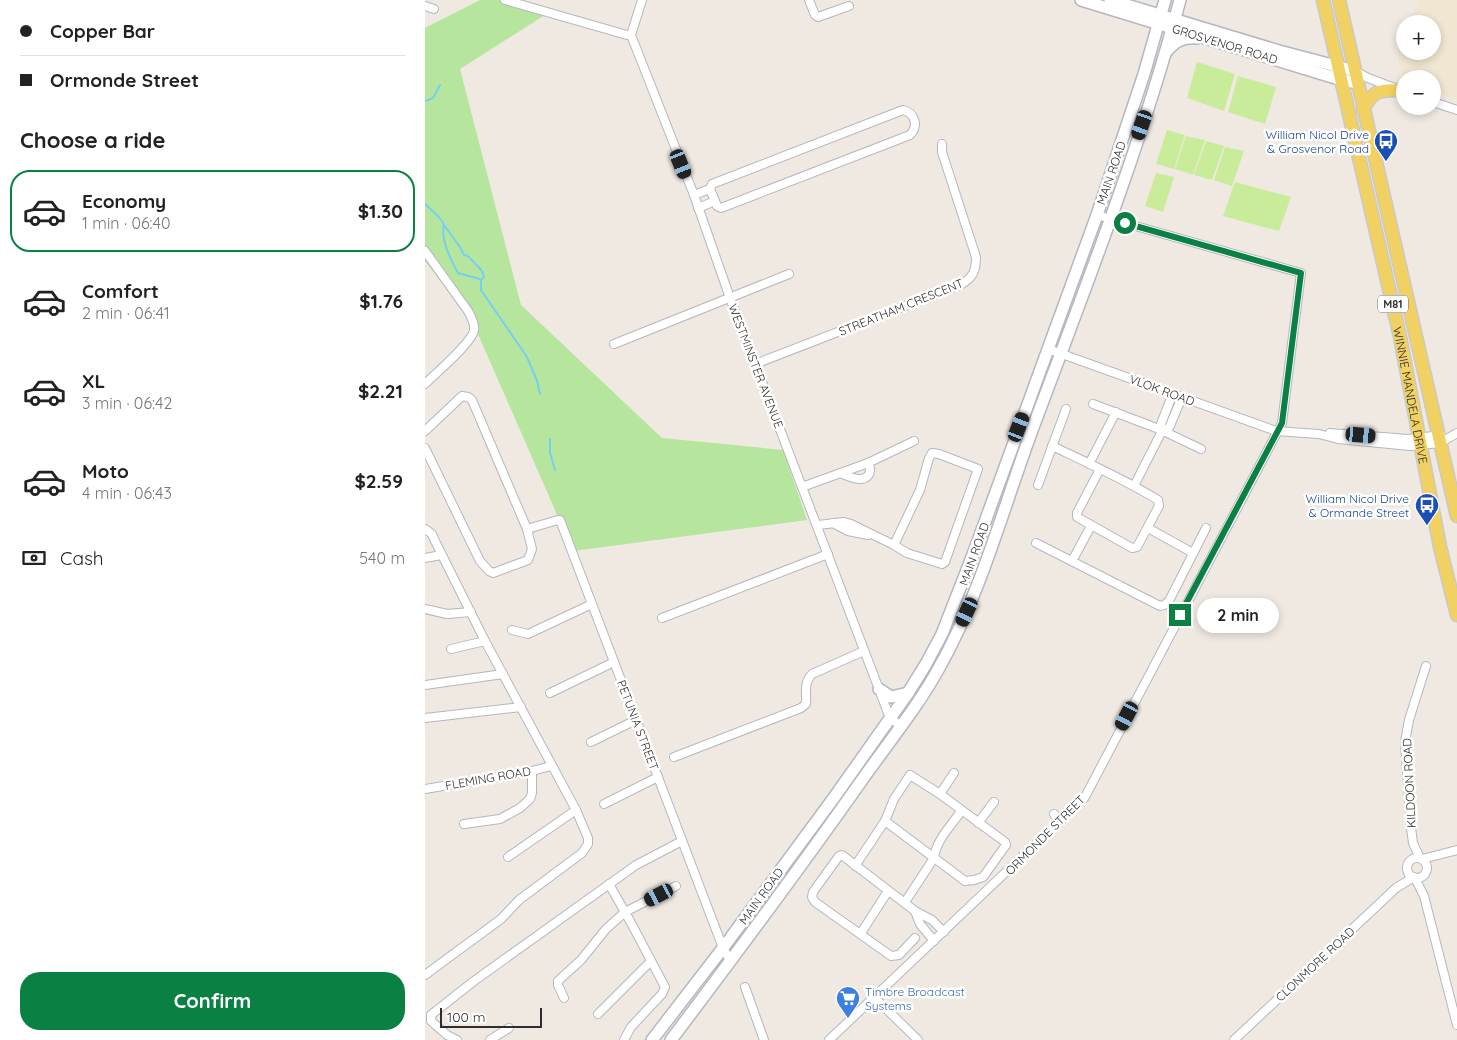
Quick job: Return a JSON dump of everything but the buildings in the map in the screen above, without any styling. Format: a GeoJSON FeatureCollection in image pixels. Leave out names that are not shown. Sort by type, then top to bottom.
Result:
{"type":"FeatureCollection","features":[{"type":"Feature","properties":{"kind":"main road","name":"GROSVENOR ROAD"},"geometry":{"type":"LineString","coordinates":[[1081,0],[1160,19]]}},
{"type":"Feature","properties":{"kind":"main road","name":"GROSVENOR ROAD"},"geometry":{"type":"LineString","coordinates":[[1110,0],[1209,38],[1341,74],[1361,77]]}},
{"type":"Feature","properties":{"kind":"main road","name":"MAIN ROAD"},"geometry":{"type":"LineString","coordinates":[[652,1040],[723,948],[833,799],[908,693],[937,643],[959,594],[1097,214],[1144,74],[1165,0]]}},
{"type":"Feature","properties":{"kind":"main road","name":"MAIN ROAD"},"geometry":{"type":"LineString","coordinates":[[671,1040],[731,962],[901,726],[938,670],[967,612],[1110,219],[1165,53],[1180,0]]}},
{"type":"Feature","properties":{"kind":"main road","name":"WINNIE MANDELA DRIVE"},"geometry":{"type":"LineString","coordinates":[[1323,0],[1400,337],[1440,547],[1457,615]]}},
{"type":"Feature","properties":{"kind":"main road","name":"WINNIE MANDELA DRIVE"},"geometry":{"type":"LineString","coordinates":[[1339,0],[1361,77],[1363,110],[1446,436],[1457,516]]}},
{"type":"Feature","properties":{"kind":"main road","name":"GROSVENOR ROAD"},"geometry":{"type":"LineString","coordinates":[[1173,24],[1341,74]]}},
{"type":"Feature","properties":{"kind":"main road"},"geometry":{"type":"LineString","coordinates":[[1165,53],[1175,43],[1184,38],[1209,38]]}},
{"type":"Feature","properties":{"kind":"main road"},"geometry":{"type":"LineString","coordinates":[[1363,110],[1368,100],[1376,93],[1396,91]]}},
{"type":"Feature","properties":{"kind":"main road"},"geometry":{"type":"LineString","coordinates":[[879,689],[891,697],[908,693]]}},
{"type":"Feature","properties":{"kind":"street"},"geometry":{"type":"LineString","coordinates":[[505,0],[627,36],[631,35],[642,0]]}},
{"type":"Feature","properties":{"kind":"street"},"geometry":{"type":"LineString","coordinates":[[809,0],[815,15],[818,17],[849,6]]}},
{"type":"Feature","properties":{"kind":"street"},"geometry":{"type":"LineString","coordinates":[[425,6],[434,9]]}},
{"type":"Feature","properties":{"kind":"street","name":"WESTMINSTER AVENUE"},"geometry":{"type":"LineString","coordinates":[[631,35],[694,195],[730,298],[890,718]]}},
{"type":"Feature","properties":{"kind":"street","name":"GROSVENOR ROAD"},"geometry":{"type":"LineString","coordinates":[[1361,77],[1396,89]]}},
{"type":"Feature","properties":{"kind":"street"},"geometry":{"type":"LineString","coordinates":[[1441,105],[1457,110]]}},
{"type":"Feature","properties":{"kind":"street"},"geometry":{"type":"LineString","coordinates":[[694,195],[710,189],[712,184],[903,110],[908,111],[915,122],[915,128],[910,135],[721,208],[717,206],[710,189]]}},
{"type":"Feature","properties":{"kind":"street","name":"STREATHAM CRESCENT"},"geometry":{"type":"LineString","coordinates":[[755,364],[962,284],[972,276],[976,267],[976,257],[942,152],[942,144]]}},
{"type":"Feature","properties":{"kind":"street"},"geometry":{"type":"LineString","coordinates":[[698,208],[715,201]]}},
{"type":"Feature","properties":{"kind":"street"},"geometry":{"type":"LineString","coordinates":[[1097,214],[1110,219]]}},
{"type":"Feature","properties":{"kind":"street","name":"ORMONDE STREET"},"geometry":{"type":"LineString","coordinates":[[829,1040],[1081,802],[1282,420],[1301,273],[1110,219]]}},
{"type":"Feature","properties":{"kind":"street"},"geometry":{"type":"LineString","coordinates":[[425,251],[471,316],[474,328],[467,342],[425,384]]}},
{"type":"Feature","properties":{"kind":"street"},"geometry":{"type":"LineString","coordinates":[[614,344],[789,274]]}},
{"type":"Feature","properties":{"kind":"street","name":"VLOK ROAD"},"geometry":{"type":"LineString","coordinates":[[1048,349],[1276,431],[1319,434],[1338,439],[1387,444],[1421,442]]}},
{"type":"Feature","properties":{"kind":"street"},"geometry":{"type":"LineString","coordinates":[[1163,431],[1161,424],[1173,393]]}},
{"type":"Feature","properties":{"kind":"street"},"geometry":{"type":"LineString","coordinates":[[425,431],[462,396],[468,397],[471,400],[527,529],[532,549],[528,560],[493,572],[489,571],[480,561],[425,448]]}},
{"type":"Feature","properties":{"kind":"street"},"geometry":{"type":"LineString","coordinates":[[1134,486],[1163,431],[1169,428],[1182,397]]}},
{"type":"Feature","properties":{"kind":"street"},"geometry":{"type":"LineString","coordinates":[[1093,404],[1163,431],[1201,449]]}},
{"type":"Feature","properties":{"kind":"street"},"geometry":{"type":"LineString","coordinates":[[1038,484],[1065,410]]}},
{"type":"Feature","properties":{"kind":"street"},"geometry":{"type":"LineString","coordinates":[[1089,464],[1116,412]]}},
{"type":"Feature","properties":{"kind":"street"},"geometry":{"type":"LineString","coordinates":[[1421,442],[1446,436]]}},
{"type":"Feature","properties":{"kind":"street"},"geometry":{"type":"LineString","coordinates":[[802,487],[868,463],[914,441]]}},
{"type":"Feature","properties":{"kind":"street"},"geometry":{"type":"LineString","coordinates":[[1052,446],[1100,469],[1134,486],[1159,501],[1159,506],[1139,545],[1134,548],[1078,518],[1077,513],[1100,469]]}},
{"type":"Feature","properties":{"kind":"street"},"geometry":{"type":"LineString","coordinates":[[818,525],[833,523],[854,533],[873,535],[917,557],[938,564],[944,563],[978,472],[977,469],[932,453],[920,490],[894,545]]}},
{"type":"Feature","properties":{"kind":"street"},"geometry":{"type":"LineString","coordinates":[[840,473],[863,479],[870,472],[868,463]]}},
{"type":"Feature","properties":{"kind":"street","name":"PETUNIA STREET"},"geometry":{"type":"LineString","coordinates":[[527,529],[560,520],[723,948],[731,962]]}},
{"type":"Feature","properties":{"kind":"street"},"geometry":{"type":"LineString","coordinates":[[1072,561],[1091,526]]}},
{"type":"Feature","properties":{"kind":"street"},"geometry":{"type":"LineString","coordinates":[[1148,528],[1193,553]]}},
{"type":"Feature","properties":{"kind":"street"},"geometry":{"type":"LineString","coordinates":[[1036,543],[1162,606],[1169,601],[1206,528]]}},
{"type":"Feature","properties":{"kind":"street"},"geometry":{"type":"LineString","coordinates":[[425,529],[432,534],[485,641],[588,838],[588,844],[583,853],[519,900],[501,918],[425,975]]}},
{"type":"Feature","properties":{"kind":"street"},"geometry":{"type":"LineString","coordinates":[[661,618],[828,554]]}},
{"type":"Feature","properties":{"kind":"street"},"geometry":{"type":"LineString","coordinates":[[425,558],[441,555]]}},
{"type":"Feature","properties":{"kind":"street"},"geometry":{"type":"LineString","coordinates":[[512,630],[528,634],[592,604]]}},
{"type":"Feature","properties":{"kind":"street"},"geometry":{"type":"LineString","coordinates":[[425,609],[447,614],[471,612]]}},
{"type":"Feature","properties":{"kind":"street"},"geometry":{"type":"LineString","coordinates":[[451,649],[485,641]]}},
{"type":"Feature","properties":{"kind":"street"},"geometry":{"type":"LineString","coordinates":[[674,757],[801,708],[806,704],[805,688],[812,674],[865,651]]}},
{"type":"Feature","properties":{"kind":"street"},"geometry":{"type":"LineString","coordinates":[[550,693],[614,662]]}},
{"type":"Feature","properties":{"kind":"street","name":"KILDOON ROAD"},"geometry":{"type":"LineString","coordinates":[[1411,859],[1413,843],[1405,742],[1409,720],[1426,666]]}},
{"type":"Feature","properties":{"kind":"street"},"geometry":{"type":"LineString","coordinates":[[425,686],[503,674]]}},
{"type":"Feature","properties":{"kind":"street"},"geometry":{"type":"LineString","coordinates":[[425,718],[521,707]]}},
{"type":"Feature","properties":{"kind":"street"},"geometry":{"type":"LineString","coordinates":[[890,718],[901,726]]}},
{"type":"Feature","properties":{"kind":"street"},"geometry":{"type":"LineString","coordinates":[[591,742],[636,720]]}},
{"type":"Feature","properties":{"kind":"street","name":"FLEMING ROAD"},"geometry":{"type":"LineString","coordinates":[[425,789],[532,771],[551,766]]}},
{"type":"Feature","properties":{"kind":"street"},"geometry":{"type":"LineString","coordinates":[[464,824],[500,820],[520,808],[530,799],[532,793],[532,771]]}},
{"type":"Feature","properties":{"kind":"street"},"geometry":{"type":"LineString","coordinates":[[940,794],[954,773]]}},
{"type":"Feature","properties":{"kind":"street"},"geometry":{"type":"LineString","coordinates":[[855,866],[885,821],[894,799],[909,776],[912,776],[940,794],[1006,844],[983,877],[965,881],[885,821]]}},
{"type":"Feature","properties":{"kind":"street"},"geometry":{"type":"LineString","coordinates":[[604,804],[657,777]]}},
{"type":"Feature","properties":{"kind":"street"},"geometry":{"type":"LineString","coordinates":[[979,823],[994,802]]}},
{"type":"Feature","properties":{"kind":"street"},"geometry":{"type":"LineString","coordinates":[[508,857],[575,810]]}},
{"type":"Feature","properties":{"kind":"street"},"geometry":{"type":"LineString","coordinates":[[905,902],[934,858],[936,847],[961,811]]}},
{"type":"Feature","properties":{"kind":"street"},"geometry":{"type":"LineString","coordinates":[[1054,814],[1060,822]]}},
{"type":"Feature","properties":{"kind":"street"},"geometry":{"type":"LineString","coordinates":[[457,1040],[447,1035],[431,1021],[431,1015],[473,981],[636,865],[682,841]]}},
{"type":"Feature","properties":{"kind":"street","name":"KILDOON ROAD"},"geometry":{"type":"LineString","coordinates":[[1413,843],[1421,858]]}},
{"type":"Feature","properties":{"kind":"street"},"geometry":{"type":"LineString","coordinates":[[1453,850],[1411,859],[1406,867],[1408,874],[1415,878],[1424,896],[1457,1025]]}},
{"type":"Feature","properties":{"kind":"street"},"geometry":{"type":"LineString","coordinates":[[1415,878],[1425,871],[1436,858],[1453,850]]}},
{"type":"Feature","properties":{"kind":"street"},"geometry":{"type":"LineString","coordinates":[[915,938],[899,955],[894,957],[815,902],[812,897],[813,892],[840,855],[915,911],[932,920],[944,932]]}},
{"type":"Feature","properties":{"kind":"street"},"geometry":{"type":"LineString","coordinates":[[1421,858],[1425,862],[1424,896]]}},
{"type":"Feature","properties":{"kind":"street","name":"CLONMORE ROAD"},"geometry":{"type":"LineString","coordinates":[[1396,888],[1406,867]]}},
{"type":"Feature","properties":{"kind":"street","name":"CLONMORE ROAD"},"geometry":{"type":"LineString","coordinates":[[1234,1040],[1396,888],[1415,878]]}},
{"type":"Feature","properties":{"kind":"street"},"geometry":{"type":"LineString","coordinates":[[609,884],[665,985],[665,989],[631,1027],[625,1040]]}},
{"type":"Feature","properties":{"kind":"street"},"geometry":{"type":"LineString","coordinates":[[564,998],[558,985],[559,980],[581,960],[606,929],[625,912],[676,886]]}},
{"type":"Feature","properties":{"kind":"street"},"geometry":{"type":"LineString","coordinates":[[861,933],[889,891]]}},
{"type":"Feature","properties":{"kind":"street"},"geometry":{"type":"LineString","coordinates":[[915,911],[920,924],[934,941]]}},
{"type":"Feature","properties":{"kind":"street"},"geometry":{"type":"LineString","coordinates":[[598,1014],[651,961]]}},
{"type":"Feature","properties":{"kind":"street"},"geometry":{"type":"LineString","coordinates":[[745,987],[765,1040]]}},
{"type":"Feature","properties":{"kind":"street"},"geometry":{"type":"LineString","coordinates":[[874,997],[917,1040]]}},
{"type":"Feature","properties":{"kind":"street"},"geometry":{"type":"LineString","coordinates":[[490,1040],[509,1028]]}},
{"type":"Feature","properties":{"kind":"shaded area"},"geometry":{"type":"Polygon","coordinates":[[[1419,0],[1457,0],[1457,100],[1441,94],[1441,70],[1401,70],[1399,60],[1441,60],[1441,15],[1413,15],[1419,0]]]}},
{"type":"Feature","properties":{"kind":"green space"},"geometry":{"type":"Polygon","coordinates":[[[480,0],[503,0],[548,13],[460,69],[521,305],[662,438],[783,450],[807,520],[573,551],[474,325],[425,261],[425,28],[480,0]]]}},
{"type":"Feature","properties":{"kind":"green space"},"geometry":{"type":"Polygon","coordinates":[[[1197,62],[1235,74],[1224,111],[1187,98],[1197,62]]]}},
{"type":"Feature","properties":{"kind":"green space"},"geometry":{"type":"Polygon","coordinates":[[[1238,76],[1276,87],[1265,124],[1228,112],[1238,76]]]}},
{"type":"Feature","properties":{"kind":"green space"},"geometry":{"type":"Polygon","coordinates":[[[1167,130],[1185,135],[1174,169],[1156,164],[1167,130]]]}},
{"type":"Feature","properties":{"kind":"green space"},"geometry":{"type":"Polygon","coordinates":[[[1186,136],[1205,140],[1193,175],[1175,169],[1186,136]]]}},
{"type":"Feature","properties":{"kind":"green space"},"geometry":{"type":"Polygon","coordinates":[[[1206,141],[1224,146],[1212,180],[1194,175],[1206,141]]]}},
{"type":"Feature","properties":{"kind":"green space"},"geometry":{"type":"Polygon","coordinates":[[[1225,147],[1244,151],[1232,186],[1214,180],[1225,147]]]}},
{"type":"Feature","properties":{"kind":"green space"},"geometry":{"type":"Polygon","coordinates":[[[1156,173],[1174,177],[1163,212],[1145,206],[1156,173]]]}},
{"type":"Feature","properties":{"kind":"green space"},"geometry":{"type":"Polygon","coordinates":[[[1235,182],[1291,197],[1279,231],[1223,216],[1235,182]]]}},
{"type":"Feature","properties":{"kind":"waterway"},"geometry":{"type":"LineString","coordinates":[[425,101],[433,98],[440,85]]}},
{"type":"Feature","properties":{"kind":"waterway"},"geometry":{"type":"LineString","coordinates":[[425,204],[444,224],[445,243],[458,273],[481,280],[481,290],[527,357],[540,394]]}},
{"type":"Feature","properties":{"kind":"waterway"},"geometry":{"type":"LineString","coordinates":[[444,225],[464,255],[468,256],[481,271],[484,277],[481,280]]}},
{"type":"Feature","properties":{"kind":"waterway"},"geometry":{"type":"LineString","coordinates":[[550,439],[550,453],[555,470]]}},
{"type":"Feature","properties":{"kind":"place","name":"William Nicol Drive & Grosvenor Road"},"geometry":{"type":"Point","coordinates":[1386,162]}},
{"type":"Feature","properties":{"kind":"place","name":"William Nicol Drive & Ormande Street"},"geometry":{"type":"Point","coordinates":[1427,526]}},
{"type":"Feature","properties":{"kind":"place","name":"Timbre Broadcast Systems"},"geometry":{"type":"Point","coordinates":[848,1019]}},
{"type":"Feature","properties":{"kind":"route"},"geometry":{"type":"LineString","coordinates":[[1125,223],[1301,273],[1282,423],[1276,431],[1180,615]]}}]}
